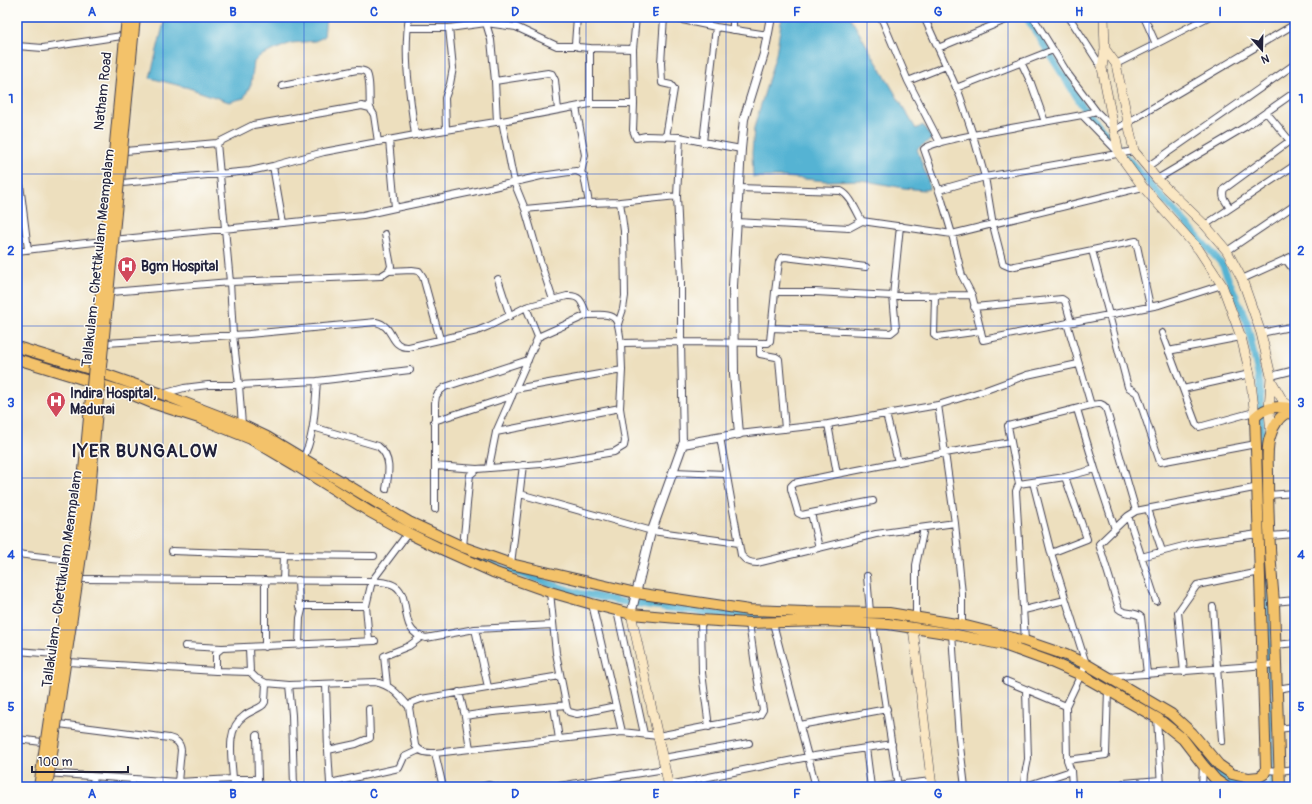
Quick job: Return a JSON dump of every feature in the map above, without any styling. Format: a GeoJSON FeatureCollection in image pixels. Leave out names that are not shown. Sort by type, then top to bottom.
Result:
{"type":"FeatureCollection","features":[{"type":"Feature","properties":{"kind":"main road","name":"Natham Road"},"geometry":{"type":"LineString","coordinates":[[36,787],[78,502],[88,381],[126,17]]}},
{"type":"Feature","properties":{"kind":"main road","name":"Tallakulam - Chettikulam Meampalam"},"geometry":{"type":"LineString","coordinates":[[39,787],[81,502],[126,17]]}},
{"type":"Feature","properties":{"kind":"main road","name":"Natham Road"},"geometry":{"type":"LineString","coordinates":[[48,787],[59,724],[92,497],[136,34],[136,17]]}},
{"type":"Feature","properties":{"kind":"main road","name":"Tallakulam - Chettikulam Meampalam"},"geometry":{"type":"LineString","coordinates":[[48,787],[89,502],[136,17]]}},
{"type":"Feature","properties":{"kind":"main road"},"geometry":{"type":"LineString","coordinates":[[1104,17],[1105,49],[1102,68],[1115,130],[1123,151],[1142,186],[1199,250],[1222,285],[1241,337],[1250,374],[1271,434]]}},
{"type":"Feature","properties":{"kind":"main road"},"geometry":{"type":"LineString","coordinates":[[1105,49],[1116,64],[1127,123],[1123,151]]}},
{"type":"Feature","properties":{"kind":"main road"},"geometry":{"type":"LineString","coordinates":[[1123,151],[1152,173],[1205,225],[1227,251],[1242,279],[1261,333],[1270,377],[1283,401],[1293,411]]}},
{"type":"Feature","properties":{"kind":"main road"},"geometry":{"type":"LineString","coordinates":[[1142,186],[1152,173]]}},
{"type":"Feature","properties":{"kind":"main road"},"geometry":{"type":"LineString","coordinates":[[17,348],[103,374],[162,394],[242,425],[267,437],[409,522],[463,547],[512,564],[634,603],[701,620],[749,623],[825,621],[874,623],[952,634],[1004,645],[1051,662],[1083,669],[1109,677],[1171,714],[1192,733],[1219,765],[1232,774],[1249,778],[1258,783],[1264,774],[1273,770]]}},
{"type":"Feature","properties":{"kind":"main road"},"geometry":{"type":"LineString","coordinates":[[17,359],[128,393],[152,403],[202,419],[251,439],[370,512],[408,533],[493,572],[550,592],[592,604],[617,611],[634,603],[749,610],[870,612],[916,617],[962,625],[1025,641],[1066,655],[1108,689],[1157,718],[1183,739],[1202,765],[1216,780],[1226,787]]}},
{"type":"Feature","properties":{"kind":"main road"},"geometry":{"type":"LineString","coordinates":[[1270,377],[1261,409],[1256,444],[1264,488],[1270,536],[1274,602],[1278,729],[1273,770]]}},
{"type":"Feature","properties":{"kind":"main road"},"geometry":{"type":"LineString","coordinates":[[1261,409],[1280,406],[1293,411]]}},
{"type":"Feature","properties":{"kind":"main road"},"geometry":{"type":"LineString","coordinates":[[1280,787],[1273,770],[1264,664],[1258,534],[1268,446],[1271,434],[1280,418],[1293,411]]}},
{"type":"Feature","properties":{"kind":"main road"},"geometry":{"type":"LineString","coordinates":[[634,603],[658,736],[669,786]]}},
{"type":"Feature","properties":{"kind":"main road"},"geometry":{"type":"LineString","coordinates":[[913,628],[932,784]]}},
{"type":"Feature","properties":{"kind":"street"},"geometry":{"type":"LineString","coordinates":[[409,17],[408,78],[415,135]]}},
{"type":"Feature","properties":{"kind":"street"},"geometry":{"type":"LineString","coordinates":[[576,46],[574,41],[577,17]]}},
{"type":"Feature","properties":{"kind":"street"},"geometry":{"type":"LineString","coordinates":[[636,17],[633,49],[633,130],[636,138],[666,136],[680,137],[741,149]]}},
{"type":"Feature","properties":{"kind":"street"},"geometry":{"type":"LineString","coordinates":[[664,17],[661,63],[662,83],[671,84],[674,90],[666,136]]}},
{"type":"Feature","properties":{"kind":"street"},"geometry":{"type":"LineString","coordinates":[[668,17],[716,27],[768,35]]}},
{"type":"Feature","properties":{"kind":"street"},"geometry":{"type":"LineString","coordinates":[[733,17],[733,30]]}},
{"type":"Feature","properties":{"kind":"street"},"geometry":{"type":"LineString","coordinates":[[739,434],[733,343],[733,286],[738,188],[744,119],[764,54],[771,17]]}},
{"type":"Feature","properties":{"kind":"street"},"geometry":{"type":"LineString","coordinates":[[881,17],[908,81],[940,143]]}},
{"type":"Feature","properties":{"kind":"street"},"geometry":{"type":"LineString","coordinates":[[924,17],[956,88],[973,135],[985,177],[993,225],[1003,264],[1010,267],[1136,241],[1150,306]]}},
{"type":"Feature","properties":{"kind":"street"},"geometry":{"type":"LineString","coordinates":[[938,48],[1013,17]]}},
{"type":"Feature","properties":{"kind":"street"},"geometry":{"type":"LineString","coordinates":[[1033,17],[1068,74],[1095,111],[1115,130],[1295,24]]}},
{"type":"Feature","properties":{"kind":"street"},"geometry":{"type":"LineString","coordinates":[[1069,17],[1102,68]]}},
{"type":"Feature","properties":{"kind":"street"},"geometry":{"type":"LineString","coordinates":[[1144,17],[1156,44]]}},
{"type":"Feature","properties":{"kind":"street"},"geometry":{"type":"LineString","coordinates":[[1116,64],[1208,17]]}},
{"type":"Feature","properties":{"kind":"street"},"geometry":{"type":"LineString","coordinates":[[408,28],[449,28],[486,23],[516,27],[557,46],[633,49]]}},
{"type":"Feature","properties":{"kind":"street"},"geometry":{"type":"LineString","coordinates":[[486,23],[491,40],[499,122],[514,182],[525,209],[540,264],[553,300]]}},
{"type":"Feature","properties":{"kind":"street"},"geometry":{"type":"LineString","coordinates":[[703,142],[716,27]]}},
{"type":"Feature","properties":{"kind":"street"},"geometry":{"type":"LineString","coordinates":[[446,130],[445,98],[452,80],[453,68],[449,28]]}},
{"type":"Feature","properties":{"kind":"street"},"geometry":{"type":"LineString","coordinates":[[17,46],[43,48],[136,34]]}},
{"type":"Feature","properties":{"kind":"street"},"geometry":{"type":"LineString","coordinates":[[590,48],[590,104]]}},
{"type":"Feature","properties":{"kind":"street"},"geometry":{"type":"LineString","coordinates":[[956,88],[1053,50]]}},
{"type":"Feature","properties":{"kind":"street"},"geometry":{"type":"LineString","coordinates":[[1021,62],[1031,83],[1045,122]]}},
{"type":"Feature","properties":{"kind":"street"},"geometry":{"type":"LineString","coordinates":[[1152,173],[1295,64]]}},
{"type":"Feature","properties":{"kind":"street"},"geometry":{"type":"LineString","coordinates":[[908,81],[946,66]]}},
{"type":"Feature","properties":{"kind":"street"},"geometry":{"type":"LineString","coordinates":[[282,86],[362,70],[366,73],[368,78],[370,108],[374,115],[378,142]]}},
{"type":"Feature","properties":{"kind":"street"},"geometry":{"type":"LineString","coordinates":[[495,81],[548,73],[552,74],[555,80],[558,110]]}},
{"type":"Feature","properties":{"kind":"street"},"geometry":{"type":"LineString","coordinates":[[1152,173],[1245,127],[1295,92]]}},
{"type":"Feature","properties":{"kind":"street"},"geometry":{"type":"LineString","coordinates":[[122,182],[250,171],[324,152],[415,135],[499,122],[590,104],[634,104]]}},
{"type":"Feature","properties":{"kind":"street"},"geometry":{"type":"LineString","coordinates":[[125,152],[217,143],[254,126],[362,106],[370,108]]}},
{"type":"Feature","properties":{"kind":"street"},"geometry":{"type":"LineString","coordinates":[[576,107],[585,155],[582,172],[586,182],[589,203]]}},
{"type":"Feature","properties":{"kind":"street"},"geometry":{"type":"LineString","coordinates":[[1095,111],[1083,115],[973,135],[940,143],[924,149],[939,190],[962,276],[972,295],[983,340],[1150,306],[1222,285]]}},
{"type":"Feature","properties":{"kind":"street"},"geometry":{"type":"LineString","coordinates":[[1230,208],[1223,198],[1222,193],[1224,189],[1292,139],[1266,112]]}},
{"type":"Feature","properties":{"kind":"street"},"geometry":{"type":"LineString","coordinates":[[1083,115],[1123,151]]}},
{"type":"Feature","properties":{"kind":"street"},"geometry":{"type":"LineString","coordinates":[[634,603],[652,531],[683,444],[681,280],[677,196],[680,137]]}},
{"type":"Feature","properties":{"kind":"street"},"geometry":{"type":"LineString","coordinates":[[388,140],[395,208]]}},
{"type":"Feature","properties":{"kind":"street"},"geometry":{"type":"LineString","coordinates":[[217,143],[242,425]]}},
{"type":"Feature","properties":{"kind":"street"},"geometry":{"type":"LineString","coordinates":[[939,190],[985,177],[1093,159],[1123,151]]}},
{"type":"Feature","properties":{"kind":"street"},"geometry":{"type":"LineString","coordinates":[[17,159],[28,250]]}},
{"type":"Feature","properties":{"kind":"street"},"geometry":{"type":"LineString","coordinates":[[1205,225],[1295,165]]}},
{"type":"Feature","properties":{"kind":"street"},"geometry":{"type":"LineString","coordinates":[[273,166],[283,224]]}},
{"type":"Feature","properties":{"kind":"street"},"geometry":{"type":"LineString","coordinates":[[17,251],[103,240],[283,224],[363,215],[514,182],[562,173],[576,171],[582,172]]}},
{"type":"Feature","properties":{"kind":"street"},"geometry":{"type":"LineString","coordinates":[[736,222],[849,228],[862,221],[952,234],[993,225],[1142,186]]}},
{"type":"Feature","properties":{"kind":"street"},"geometry":{"type":"LineString","coordinates":[[738,188],[841,191],[848,197],[862,221]]}},
{"type":"Feature","properties":{"kind":"street"},"geometry":{"type":"LineString","coordinates":[[525,209],[677,196]]}},
{"type":"Feature","properties":{"kind":"street"},"geometry":{"type":"LineString","coordinates":[[618,324],[623,309],[625,296],[624,231],[620,202]]}},
{"type":"Feature","properties":{"kind":"street"},"geometry":{"type":"LineString","coordinates":[[1227,251],[1295,205]]}},
{"type":"Feature","properties":{"kind":"street"},"geometry":{"type":"LineString","coordinates":[[772,328],[892,333],[896,329],[893,296],[900,226]]}},
{"type":"Feature","properties":{"kind":"street"},"geometry":{"type":"LineString","coordinates":[[385,234],[392,266],[390,271]]}},
{"type":"Feature","properties":{"kind":"street"},"geometry":{"type":"LineString","coordinates":[[1092,250],[1128,387],[1137,393],[1160,462],[1256,444]]}},
{"type":"Feature","properties":{"kind":"street"},"geometry":{"type":"LineString","coordinates":[[1242,279],[1295,255]]}},
{"type":"Feature","properties":{"kind":"street"},"geometry":{"type":"LineString","coordinates":[[621,343],[768,343],[770,341],[772,328],[775,292],[779,262],[781,258],[785,257],[866,267]]}},
{"type":"Feature","properties":{"kind":"street"},"geometry":{"type":"LineString","coordinates":[[1286,260],[1295,272]]}},
{"type":"Feature","properties":{"kind":"street"},"geometry":{"type":"LineString","coordinates":[[111,292],[230,282],[381,276],[390,271],[419,271],[423,277],[440,340]]}},
{"type":"Feature","properties":{"kind":"street"},"geometry":{"type":"LineString","coordinates":[[498,279],[510,316]]}},
{"type":"Feature","properties":{"kind":"street"},"geometry":{"type":"LineString","coordinates":[[775,292],[815,292],[893,296],[972,295]]}},
{"type":"Feature","properties":{"kind":"street"},"geometry":{"type":"LineString","coordinates":[[106,343],[233,335],[376,322],[386,326],[396,343],[402,347],[409,347],[477,331],[526,307],[574,296],[579,298],[587,314]]}},
{"type":"Feature","properties":{"kind":"street"},"geometry":{"type":"LineString","coordinates":[[935,296],[935,336],[938,337],[981,331]]}},
{"type":"Feature","properties":{"kind":"street"},"geometry":{"type":"LineString","coordinates":[[974,307],[1062,299],[1065,302],[1078,364],[1091,405]]}},
{"type":"Feature","properties":{"kind":"street"},"geometry":{"type":"LineString","coordinates":[[526,307],[538,338]]}},
{"type":"Feature","properties":{"kind":"street"},"geometry":{"type":"LineString","coordinates":[[435,466],[477,469],[540,464],[614,452],[624,446],[625,441],[620,408],[622,370],[621,343],[618,324],[615,318],[611,315],[587,314],[538,338],[496,432],[489,467]]}},
{"type":"Feature","properties":{"kind":"street"},"geometry":{"type":"LineString","coordinates":[[1261,333],[1295,326]]}},
{"type":"Feature","properties":{"kind":"street"},"geometry":{"type":"LineString","coordinates":[[1162,333],[1196,424],[1199,427],[1261,409]]}},
{"type":"Feature","properties":{"kind":"street"},"geometry":{"type":"LineString","coordinates":[[1168,351],[1241,337]]}},
{"type":"Feature","properties":{"kind":"street"},"geometry":{"type":"LineString","coordinates":[[760,344],[760,354],[776,357],[779,360],[785,429]]}},
{"type":"Feature","properties":{"kind":"street"},"geometry":{"type":"LineString","coordinates":[[434,509],[434,421],[436,396],[445,387],[528,360]]}},
{"type":"Feature","properties":{"kind":"street"},"geometry":{"type":"LineString","coordinates":[[683,444],[739,434],[828,424],[938,405],[1028,375],[1078,364]]}},
{"type":"Feature","properties":{"kind":"street"},"geometry":{"type":"LineString","coordinates":[[162,394],[184,388],[208,385],[317,381],[410,370]]}},
{"type":"Feature","properties":{"kind":"street"},"geometry":{"type":"LineString","coordinates":[[515,389],[622,370]]}},
{"type":"Feature","properties":{"kind":"street"},"geometry":{"type":"LineString","coordinates":[[1270,377],[1295,370]]}},
{"type":"Feature","properties":{"kind":"street"},"geometry":{"type":"LineString","coordinates":[[1183,389],[1250,374]]}},
{"type":"Feature","properties":{"kind":"street"},"geometry":{"type":"LineString","coordinates":[[302,459],[305,454],[313,427],[317,381]]}},
{"type":"Feature","properties":{"kind":"street"},"geometry":{"type":"LineString","coordinates":[[434,421],[512,396]]}},
{"type":"Feature","properties":{"kind":"street"},"geometry":{"type":"LineString","coordinates":[[1025,641],[1016,491],[1019,484],[1008,426],[1091,405],[1100,403],[1103,404],[1106,408],[1136,511]]}},
{"type":"Feature","properties":{"kind":"street"},"geometry":{"type":"LineString","coordinates":[[938,405],[962,594],[962,625]]}},
{"type":"Feature","properties":{"kind":"street"},"geometry":{"type":"LineString","coordinates":[[496,432],[620,408]]}},
{"type":"Feature","properties":{"kind":"street"},"geometry":{"type":"LineString","coordinates":[[1077,409],[1115,529]]}},
{"type":"Feature","properties":{"kind":"street"},"geometry":{"type":"LineString","coordinates":[[886,414],[898,462]]}},
{"type":"Feature","properties":{"kind":"street"},"geometry":{"type":"LineString","coordinates":[[828,424],[837,474]]}},
{"type":"Feature","properties":{"kind":"street"},"geometry":{"type":"LineString","coordinates":[[313,427],[378,446],[384,450],[389,468],[386,489]]}},
{"type":"Feature","properties":{"kind":"street"},"geometry":{"type":"LineString","coordinates":[[720,437],[741,555],[750,563],[757,563],[876,534],[954,523]]}},
{"type":"Feature","properties":{"kind":"street"},"geometry":{"type":"LineString","coordinates":[[873,501],[802,515],[798,513],[791,486],[794,483],[945,452],[1011,442]]}},
{"type":"Feature","properties":{"kind":"street"},"geometry":{"type":"LineString","coordinates":[[512,564],[523,465]]}},
{"type":"Feature","properties":{"kind":"street"},"geometry":{"type":"LineString","coordinates":[[463,547],[470,475],[477,469]]}},
{"type":"Feature","properties":{"kind":"street"},"geometry":{"type":"LineString","coordinates":[[1019,484],[1065,477],[1095,469]]}},
{"type":"Feature","properties":{"kind":"street"},"geometry":{"type":"LineString","coordinates":[[673,472],[726,474]]}},
{"type":"Feature","properties":{"kind":"street"},"geometry":{"type":"LineString","coordinates":[[1051,553],[1086,539],[1065,477]]}},
{"type":"Feature","properties":{"kind":"street"},"geometry":{"type":"LineString","coordinates":[[1033,482],[1051,553],[1066,600],[1083,669],[1066,706],[1067,760],[1071,771],[1072,787]]}},
{"type":"Feature","properties":{"kind":"street"},"geometry":{"type":"LineString","coordinates":[[1147,674],[1141,617],[1138,614],[1123,612],[1119,609],[1099,544],[1128,516],[1136,511],[1264,488],[1295,493]]}},
{"type":"Feature","properties":{"kind":"street"},"geometry":{"type":"LineString","coordinates":[[520,494],[652,531],[739,543]]}},
{"type":"Feature","properties":{"kind":"street"},"geometry":{"type":"LineString","coordinates":[[1148,509],[1162,551]]}},
{"type":"Feature","properties":{"kind":"street"},"geometry":{"type":"LineString","coordinates":[[811,513],[819,548]]}},
{"type":"Feature","properties":{"kind":"street"},"geometry":{"type":"LineString","coordinates":[[1128,516],[1156,601]]}},
{"type":"Feature","properties":{"kind":"street"},"geometry":{"type":"LineString","coordinates":[[916,617],[916,565],[924,528]]}},
{"type":"Feature","properties":{"kind":"street"},"geometry":{"type":"LineString","coordinates":[[185,646],[249,648],[372,641],[366,606],[372,581],[408,533]]}},
{"type":"Feature","properties":{"kind":"street"},"geometry":{"type":"LineString","coordinates":[[1141,557],[1195,543],[1258,534]]}},
{"type":"Feature","properties":{"kind":"street"},"geometry":{"type":"LineString","coordinates":[[1270,536],[1295,534]]}},
{"type":"Feature","properties":{"kind":"street"},"geometry":{"type":"LineString","coordinates":[[172,551],[284,555],[374,556]]}},
{"type":"Feature","properties":{"kind":"street"},"geometry":{"type":"LineString","coordinates":[[17,554],[70,560]]}},
{"type":"Feature","properties":{"kind":"street"},"geometry":{"type":"LineString","coordinates":[[283,580],[284,555]]}},
{"type":"Feature","properties":{"kind":"street"},"geometry":{"type":"LineString","coordinates":[[1184,672],[1178,612],[1196,585],[1260,572]]}},
{"type":"Feature","properties":{"kind":"street"},"geometry":{"type":"LineString","coordinates":[[867,576],[870,612]]}},
{"type":"Feature","properties":{"kind":"street"},"geometry":{"type":"LineString","coordinates":[[80,579],[372,581],[391,584],[398,588],[403,595],[407,620],[410,628],[421,637],[426,638],[475,629],[553,625]]}},
{"type":"Feature","properties":{"kind":"street"},"geometry":{"type":"LineString","coordinates":[[265,580],[265,647]]}},
{"type":"Feature","properties":{"kind":"street"},"geometry":{"type":"LineString","coordinates":[[298,580],[299,606],[302,610],[300,618],[299,645]]}},
{"type":"Feature","properties":{"kind":"street"},"geometry":{"type":"LineString","coordinates":[[550,592],[556,653],[566,705],[569,712],[577,714],[616,706]]}},
{"type":"Feature","properties":{"kind":"street"},"geometry":{"type":"LineString","coordinates":[[1024,610],[1066,600]]}},
{"type":"Feature","properties":{"kind":"street"},"geometry":{"type":"LineString","coordinates":[[1274,602],[1295,600]]}},
{"type":"Feature","properties":{"kind":"street"},"geometry":{"type":"LineString","coordinates":[[592,604],[622,732]]}},
{"type":"Feature","properties":{"kind":"street"},"geometry":{"type":"LineString","coordinates":[[299,606],[366,606]]}},
{"type":"Feature","properties":{"kind":"street"},"geometry":{"type":"LineString","coordinates":[[1213,607],[1222,741]]}},
{"type":"Feature","properties":{"kind":"street"},"geometry":{"type":"LineString","coordinates":[[617,611],[644,734]]}},
{"type":"Feature","properties":{"kind":"street"},"geometry":{"type":"LineString","coordinates":[[701,620],[702,673],[709,727]]}},
{"type":"Feature","properties":{"kind":"street"},"geometry":{"type":"LineString","coordinates":[[249,648],[250,672],[256,678],[266,683],[289,685],[375,682],[388,685],[408,707],[416,745],[419,750],[423,753],[435,753],[622,732],[658,736],[709,727],[760,715],[763,710],[749,623]]}},
{"type":"Feature","properties":{"kind":"street"},"geometry":{"type":"LineString","coordinates":[[773,623],[816,787]]}},
{"type":"Feature","properties":{"kind":"street"},"geometry":{"type":"LineString","coordinates":[[874,623],[898,786]]}},
{"type":"Feature","properties":{"kind":"street"},"geometry":{"type":"LineString","coordinates":[[475,629],[488,687]]}},
{"type":"Feature","properties":{"kind":"street"},"geometry":{"type":"LineString","coordinates":[[952,634],[959,738],[965,787]]}},
{"type":"Feature","properties":{"kind":"street"},"geometry":{"type":"LineString","coordinates":[[388,685],[384,656],[409,646],[421,637]]}},
{"type":"Feature","properties":{"kind":"street"},"geometry":{"type":"LineString","coordinates":[[1276,645],[1295,643]]}},
{"type":"Feature","properties":{"kind":"street"},"geometry":{"type":"LineString","coordinates":[[216,671],[216,653],[222,648]]}},
{"type":"Feature","properties":{"kind":"street"},"geometry":{"type":"LineString","coordinates":[[17,651],[55,654]]}},
{"type":"Feature","properties":{"kind":"street"},"geometry":{"type":"LineString","coordinates":[[68,662],[250,672]]}},
{"type":"Feature","properties":{"kind":"street"},"geometry":{"type":"LineString","coordinates":[[1109,677],[1218,670],[1275,664]]}},
{"type":"Feature","properties":{"kind":"street"},"geometry":{"type":"LineString","coordinates":[[408,707],[413,702],[421,699],[560,676]]}},
{"type":"Feature","properties":{"kind":"street"},"geometry":{"type":"LineString","coordinates":[[1006,682],[1066,706]]}},
{"type":"Feature","properties":{"kind":"street"},"geometry":{"type":"LineString","coordinates":[[234,787],[231,736],[235,724],[243,716],[263,705],[265,702],[266,683]]}},
{"type":"Feature","properties":{"kind":"street"},"geometry":{"type":"LineString","coordinates":[[326,684],[330,785],[399,768],[404,757],[419,750]]}},
{"type":"Feature","properties":{"kind":"street"},"geometry":{"type":"LineString","coordinates":[[289,685],[292,715],[294,787]]}},
{"type":"Feature","properties":{"kind":"street"},"geometry":{"type":"LineString","coordinates":[[1277,689],[1295,686]]}},
{"type":"Feature","properties":{"kind":"street"},"geometry":{"type":"LineString","coordinates":[[1067,760],[1106,755],[1108,689]]}},
{"type":"Feature","properties":{"kind":"street"},"geometry":{"type":"LineString","coordinates":[[1026,690],[1028,759],[1024,787],[1071,771]]}},
{"type":"Feature","properties":{"kind":"street"},"geometry":{"type":"LineString","coordinates":[[459,692],[465,716],[470,749]]}},
{"type":"Feature","properties":{"kind":"street"},"geometry":{"type":"LineString","coordinates":[[465,716],[566,705]]}},
{"type":"Feature","properties":{"kind":"street"},"geometry":{"type":"LineString","coordinates":[[554,707],[559,739]]}},
{"type":"Feature","properties":{"kind":"street"},"geometry":{"type":"LineString","coordinates":[[800,725],[887,708]]}},
{"type":"Feature","properties":{"kind":"street"},"geometry":{"type":"LineString","coordinates":[[328,750],[356,744],[370,738],[369,709]]}},
{"type":"Feature","properties":{"kind":"street"},"geometry":{"type":"LineString","coordinates":[[1124,787],[1124,783],[1161,784],[1157,718]]}},
{"type":"Feature","properties":{"kind":"street"},"geometry":{"type":"LineString","coordinates":[[59,724],[175,740],[180,745],[181,750],[178,782]]}},
{"type":"Feature","properties":{"kind":"street"},"geometry":{"type":"LineString","coordinates":[[1278,729],[1295,727]]}},
{"type":"Feature","properties":{"kind":"street"},"geometry":{"type":"LineString","coordinates":[[257,734],[259,787]]}},
{"type":"Feature","properties":{"kind":"street"},"geometry":{"type":"LineString","coordinates":[[17,739],[42,742]]}},
{"type":"Feature","properties":{"kind":"street"},"geometry":{"type":"LineString","coordinates":[[663,758],[749,743]]}},
{"type":"Feature","properties":{"kind":"street"},"geometry":{"type":"LineString","coordinates":[[669,786],[808,757],[892,744]]}},
{"type":"Feature","properties":{"kind":"street"},"geometry":{"type":"LineString","coordinates":[[866,748],[871,787]]}},
{"type":"Feature","properties":{"kind":"street"},"geometry":{"type":"LineString","coordinates":[[435,753],[443,787]]}},
{"type":"Feature","properties":{"kind":"street"},"geometry":{"type":"LineString","coordinates":[[1202,765],[1202,787]]}},
{"type":"Feature","properties":{"kind":"street"},"geometry":{"type":"LineString","coordinates":[[553,787],[665,769]]}},
{"type":"Feature","properties":{"kind":"street"},"geometry":{"type":"LineString","coordinates":[[1273,770],[1295,769]]}},
{"type":"Feature","properties":{"kind":"street"},"geometry":{"type":"LineString","coordinates":[[38,772],[178,782],[258,779]]}},
{"type":"Feature","properties":{"kind":"street"},"geometry":{"type":"LineString","coordinates":[[92,787],[94,777]]}},
{"type":"Feature","properties":{"kind":"street"},"geometry":{"type":"LineString","coordinates":[[132,787],[133,779]]}},
{"type":"Feature","properties":{"kind":"street"},"geometry":{"type":"LineString","coordinates":[[877,787],[932,784]]}},
{"type":"Feature","properties":{"kind":"street"},"geometry":{"type":"LineString","coordinates":[[480,787],[489,785],[496,787]]}},
{"type":"Feature","properties":{"kind":"water"},"geometry":{"type":"Polygon","coordinates":[[[161,17],[326,17],[324,37],[315,41],[291,43],[260,56],[254,62],[251,84],[244,98],[229,102],[189,88],[150,78],[164,22],[161,17]]]}},
{"type":"Feature","properties":{"kind":"water"},"geometry":{"type":"Polygon","coordinates":[[[782,17],[850,17],[916,129],[923,125],[932,139],[917,149],[928,180],[929,189],[904,188],[861,180],[826,181],[784,177],[753,177],[752,153],[754,128],[776,54],[782,17]]]}},
{"type":"Feature","properties":{"kind":"waterway"},"geometry":{"type":"LineString","coordinates":[[1026,17],[1083,107],[1118,147]]}},
{"type":"Feature","properties":{"kind":"waterway"},"geometry":{"type":"LineString","coordinates":[[1126,157],[1222,264],[1247,322],[1260,384],[1263,481]]}},
{"type":"Feature","properties":{"kind":"waterway"},"geometry":{"type":"LineString","coordinates":[[17,352],[79,371],[84,375]]}},
{"type":"Feature","properties":{"kind":"waterway"},"geometry":{"type":"LineString","coordinates":[[112,382],[181,406]]}},
{"type":"Feature","properties":{"kind":"waterway"},"geometry":{"type":"LineString","coordinates":[[312,470],[339,487]]}},
{"type":"Feature","properties":{"kind":"waterway"},"geometry":{"type":"LineString","coordinates":[[358,499],[383,514]]}},
{"type":"Feature","properties":{"kind":"waterway"},"geometry":{"type":"LineString","coordinates":[[440,543],[502,568],[579,593],[624,602],[716,614],[798,617]]}},
{"type":"Feature","properties":{"kind":"waterway"},"geometry":{"type":"LineString","coordinates":[[1266,553],[1272,787]]}},
{"type":"Feature","properties":{"kind":"waterway"},"geometry":{"type":"LineString","coordinates":[[878,617],[901,620]]}},
{"type":"Feature","properties":{"kind":"waterway"},"geometry":{"type":"LineString","coordinates":[[945,627],[982,635]]}},
{"type":"Feature","properties":{"kind":"waterway"},"geometry":{"type":"LineString","coordinates":[[1048,654],[1087,671],[1143,703]]}},
{"type":"Feature","properties":{"kind":"waterway"},"geometry":{"type":"LineString","coordinates":[[1155,710],[1181,729],[1211,767],[1222,777],[1236,785],[1246,787],[1267,787]]}},
{"type":"Feature","properties":{"kind":"place","name":"Bgm Hospital"},"geometry":{"type":"Point","coordinates":[127,283]}},
{"type":"Feature","properties":{"kind":"place","name":"Indira Hospital, Madurai"},"geometry":{"type":"Point","coordinates":[56,418]}},
{"type":"Feature","properties":{"kind":"district","name":"IYER BUNGALOW"},"geometry":{"type":"Point","coordinates":[145,451]}}]}
